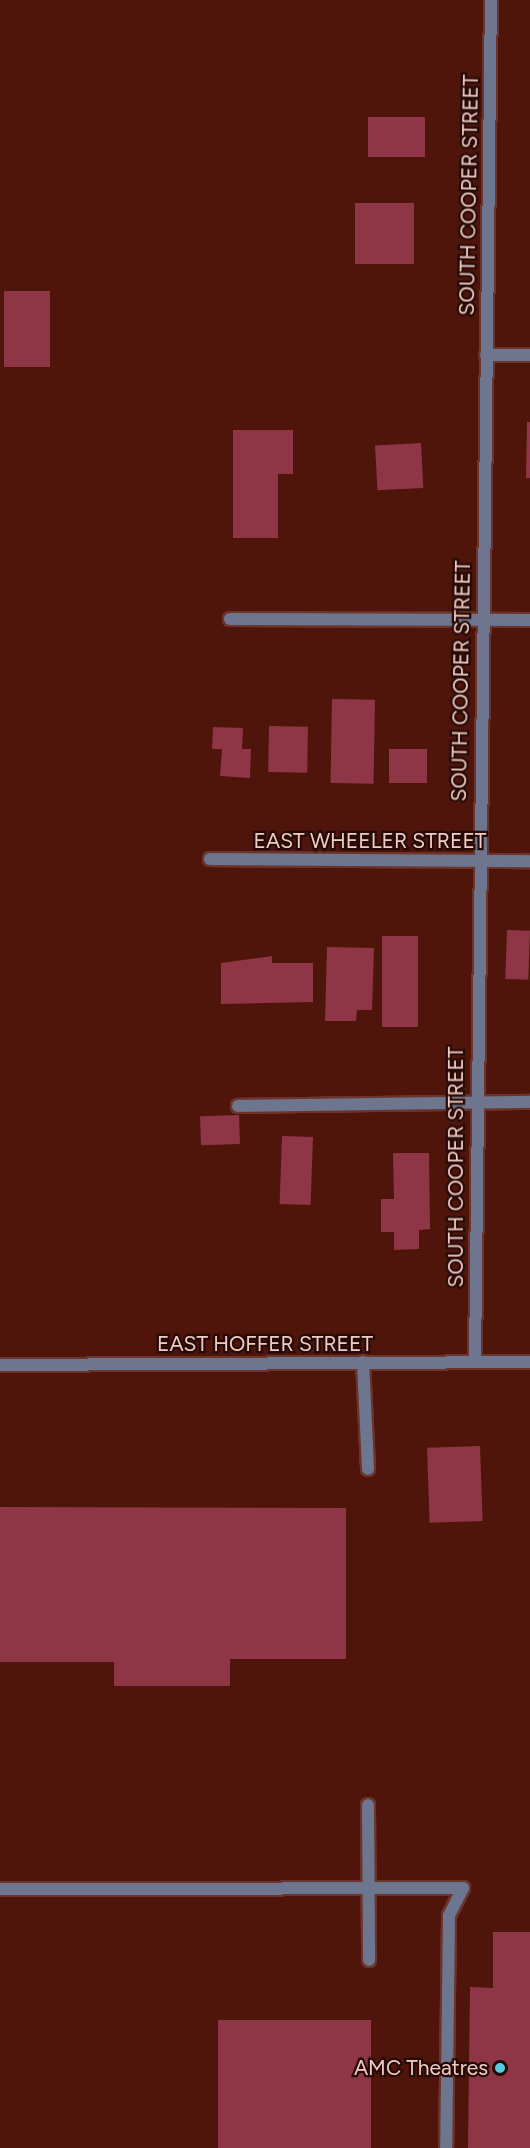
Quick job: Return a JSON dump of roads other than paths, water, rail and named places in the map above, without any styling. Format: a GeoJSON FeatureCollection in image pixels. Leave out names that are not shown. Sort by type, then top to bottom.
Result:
{"type":"FeatureCollection","features":[{"type":"Feature","properties":{"kind":"street","name":"SOUTH COOPER STREET"},"geometry":{"type":"LineString","coordinates":[[475,1362],[475,1102],[491,0]]}},
{"type":"Feature","properties":{"kind":"street"},"geometry":{"type":"LineString","coordinates":[[486,356],[530,355]]}},
{"type":"Feature","properties":{"kind":"street"},"geometry":{"type":"LineString","coordinates":[[230,618],[530,620]]}},
{"type":"Feature","properties":{"kind":"street","name":"EAST WHEELER STREET"},"geometry":{"type":"LineString","coordinates":[[210,859],[530,861]]}},
{"type":"Feature","properties":{"kind":"street"},"geometry":{"type":"LineString","coordinates":[[238,1106],[530,1102]]}},
{"type":"Feature","properties":{"kind":"street"},"geometry":{"type":"LineString","coordinates":[[363,1362],[368,1469]]}},
{"type":"Feature","properties":{"kind":"street","name":"EAST HOFFER STREET"},"geometry":{"type":"LineString","coordinates":[[0,1365],[530,1362]]}},
{"type":"Feature","properties":{"kind":"street"},"geometry":{"type":"LineString","coordinates":[[368,1805],[369,1960]]}},
{"type":"Feature","properties":{"kind":"street"},"geometry":{"type":"LineString","coordinates":[[0,1889],[462,1887],[449,1916],[446,2148]]}},
{"type":"Feature","properties":{"kind":"place","name":"AMC Theatres"},"geometry":{"type":"Point","coordinates":[500,2068]}}]}
